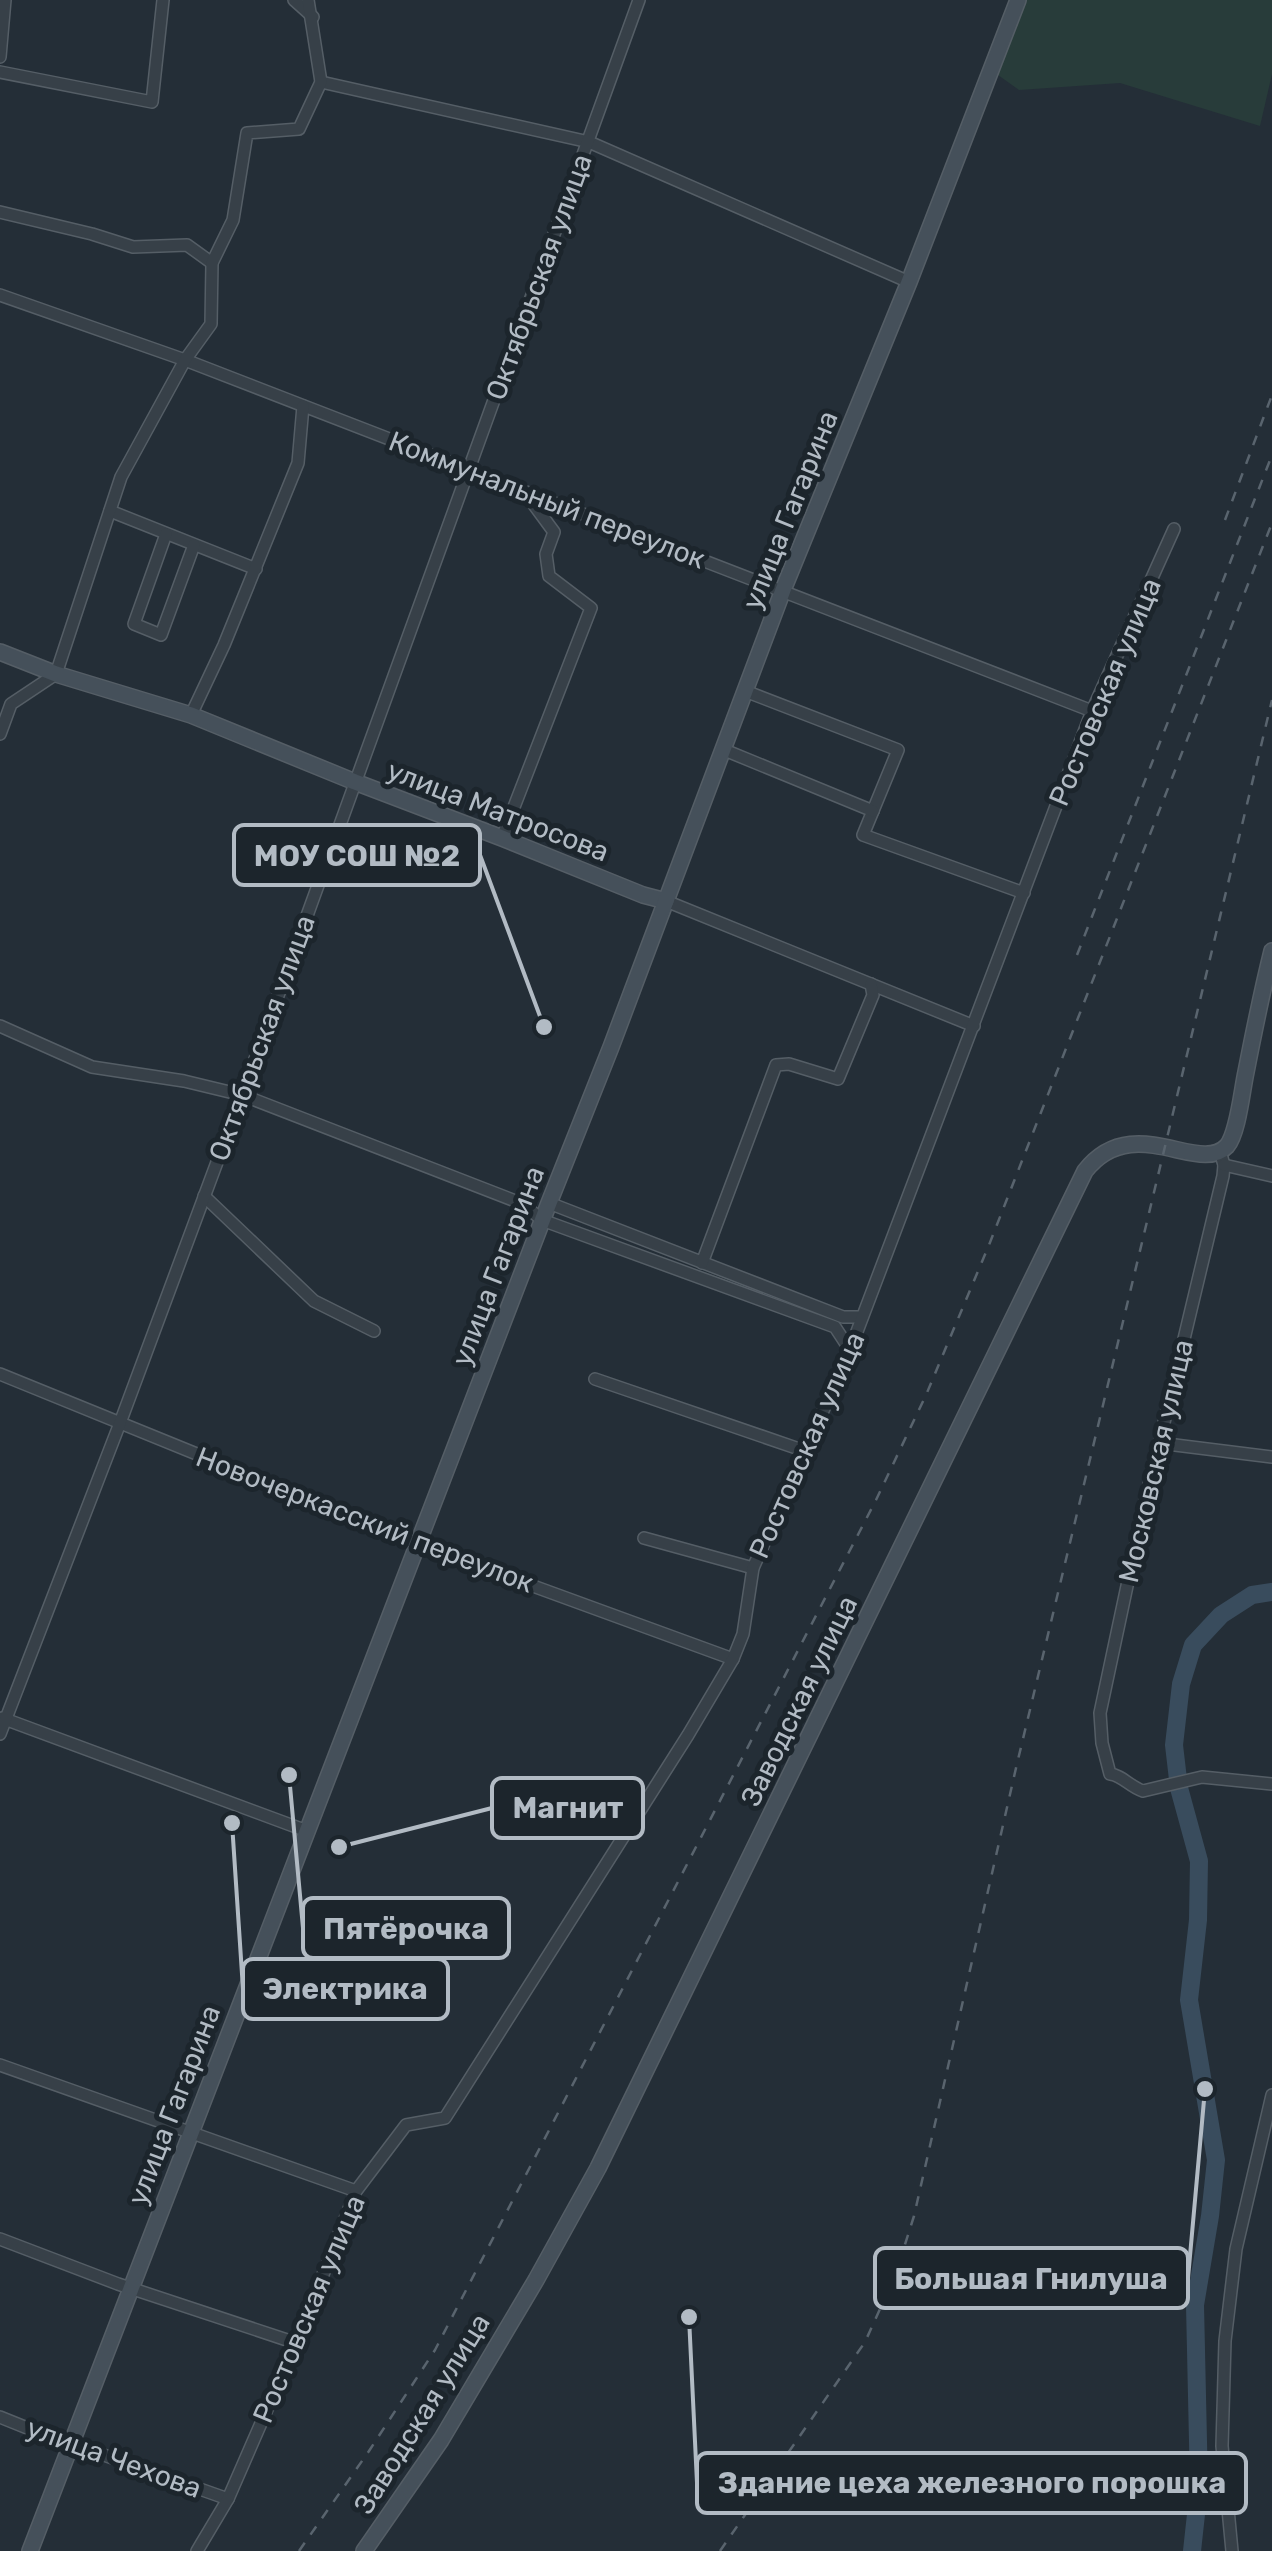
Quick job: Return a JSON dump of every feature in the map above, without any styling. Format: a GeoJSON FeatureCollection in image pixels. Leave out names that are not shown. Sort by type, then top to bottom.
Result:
{"type":"FeatureCollection","features":[{"type":"Feature","properties":{"kind":"main road","name":"улица Гагарина"},"geometry":{"type":"LineString","coordinates":[[30,2551],[611,1048],[783,590],[909,282],[1018,0]]}},
{"type":"Feature","properties":{"kind":"main road","name":"улица Матросова"},"geometry":{"type":"LineString","coordinates":[[0,652],[56,674],[191,714],[355,782],[666,900]]}},
{"type":"Feature","properties":{"kind":"main road"},"geometry":{"type":"LineString","coordinates":[[1222,1158],[1232,1136],[1268,984],[1272,951]]}},
{"type":"Feature","properties":{"kind":"main road","name":"Заводская улица"},"geometry":{"type":"LineString","coordinates":[[364,2551],[441,2440],[598,2168],[1085,1171],[1101,1154],[1130,1143],[1222,1158]]}},
{"type":"Feature","properties":{"kind":"street"},"geometry":{"type":"LineString","coordinates":[[0,56],[6,0]]}},
{"type":"Feature","properties":{"kind":"street"},"geometry":{"type":"LineString","coordinates":[[0,72],[152,102],[163,0]]}},
{"type":"Feature","properties":{"kind":"street"},"geometry":{"type":"LineString","coordinates":[[294,0],[313,18]]}},
{"type":"Feature","properties":{"kind":"street"},"geometry":{"type":"LineString","coordinates":[[0,734],[12,704],[56,674],[121,478],[184,360],[212,324],[212,263],[233,220],[247,133],[299,129],[321,82],[308,0]]}},
{"type":"Feature","properties":{"kind":"street","name":"Октябрьская улица"},"geometry":{"type":"LineString","coordinates":[[0,1734],[242,1094],[638,0]]}},
{"type":"Feature","properties":{"kind":"street"},"geometry":{"type":"LineString","coordinates":[[321,82],[589,142],[909,282]]}},
{"type":"Feature","properties":{"kind":"street"},"geometry":{"type":"LineString","coordinates":[[0,212],[133,247],[187,246],[212,263]]}},
{"type":"Feature","properties":{"kind":"street","name":"Коммунальный переулок"},"geometry":{"type":"LineString","coordinates":[[0,294],[184,360],[1092,712]]}},
{"type":"Feature","properties":{"kind":"street"},"geometry":{"type":"LineString","coordinates":[[191,714],[224,645],[298,462],[303,406]]}},
{"type":"Feature","properties":{"kind":"street"},"geometry":{"type":"LineString","coordinates":[[502,838],[591,608],[549,576],[546,554],[554,532],[525,492]]}},
{"type":"Feature","properties":{"kind":"street"},"geometry":{"type":"LineString","coordinates":[[110,511],[256,569]]}},
{"type":"Feature","properties":{"kind":"street","name":"Ростовская улица"},"geometry":{"type":"LineString","coordinates":[[197,2551],[228,2499],[296,2344],[356,2190],[406,2125],[445,2118],[733,1658],[743,1634],[753,1568],[850,1350],[1092,712],[1174,528]]}},
{"type":"Feature","properties":{"kind":"street"},"geometry":{"type":"LineString","coordinates":[[166,534],[134,624],[161,636],[194,545]]}},
{"type":"Feature","properties":{"kind":"street"},"geometry":{"type":"LineString","coordinates":[[746,691],[898,750],[863,835],[1024,893]]}},
{"type":"Feature","properties":{"kind":"street"},"geometry":{"type":"LineString","coordinates":[[722,749],[873,811]]}},
{"type":"Feature","properties":{"kind":"street","name":"улица Матросова"},"geometry":{"type":"LineString","coordinates":[[666,900],[974,1026]]}},
{"type":"Feature","properties":{"kind":"street"},"geometry":{"type":"LineString","coordinates":[[702,1263],[776,1065],[789,1064],[838,1079],[873,995],[871,984]]}},
{"type":"Feature","properties":{"kind":"street"},"geometry":{"type":"LineString","coordinates":[[0,1026],[92,1067],[242,1094],[523,1204],[542,1220],[835,1328],[850,1350]]}},
{"type":"Feature","properties":{"kind":"street"},"geometry":{"type":"LineString","coordinates":[[1222,1158],[1272,1176]]}},
{"type":"Feature","properties":{"kind":"street","name":"Московская улица"},"geometry":{"type":"LineString","coordinates":[[1222,1158],[1100,1713],[1102,1743],[1110,1774],[1134,1788],[1143,1790],[1216,1777],[1272,1784]]}},
{"type":"Feature","properties":{"kind":"street"},"geometry":{"type":"LineString","coordinates":[[204,1196],[314,1300],[374,1331]]}},
{"type":"Feature","properties":{"kind":"street"},"geometry":{"type":"LineString","coordinates":[[549,1203],[844,1318],[862,1317]]}},
{"type":"Feature","properties":{"kind":"street","name":"Новочеркасский переулок"},"geometry":{"type":"LineString","coordinates":[[0,1374],[418,1544],[733,1658]]}},
{"type":"Feature","properties":{"kind":"street"},"geometry":{"type":"LineString","coordinates":[[595,1378],[805,1451]]}},
{"type":"Feature","properties":{"kind":"street"},"geometry":{"type":"LineString","coordinates":[[1159,1443],[1272,1458]]}},
{"type":"Feature","properties":{"kind":"street"},"geometry":{"type":"LineString","coordinates":[[644,1538],[753,1568]]}},
{"type":"Feature","properties":{"kind":"street"},"geometry":{"type":"LineString","coordinates":[[3,1718],[308,1830]]}},
{"type":"Feature","properties":{"kind":"street"},"geometry":{"type":"LineString","coordinates":[[0,2065],[356,2190]]}},
{"type":"Feature","properties":{"kind":"street"},"geometry":{"type":"LineString","coordinates":[[1232,2551],[1222,2446],[1225,2342],[1236,2249],[1272,2095]]}},
{"type":"Feature","properties":{"kind":"street"},"geometry":{"type":"LineString","coordinates":[[0,2239],[296,2344]]}},
{"type":"Feature","properties":{"kind":"street","name":"улица Чехова"},"geometry":{"type":"LineString","coordinates":[[0,2417],[228,2499]]}},
{"type":"Feature","properties":{"kind":"green space"},"geometry":{"type":"Polygon","coordinates":[[[1009,0],[1272,0],[1272,74],[1260,126],[1120,83],[1019,90],[984,65],[1009,0]]]}},
{"type":"Feature","properties":{"kind":"waterway"},"geometry":{"type":"LineString","coordinates":[[1192,2551],[1199,2487],[1195,2305],[1216,2160],[1189,2000],[1198,1920],[1199,1861],[1179,1788],[1174,1745],[1181,1684],[1193,1645],[1221,1615],[1252,1595],[1272,1592]]}},
{"type":"Feature","properties":{"kind":"railway"},"geometry":{"type":"LineString","coordinates":[[1225,520],[1272,395]]}},
{"type":"Feature","properties":{"kind":"railway"},"geometry":{"type":"LineString","coordinates":[[1077,955],[1272,455]]}},
{"type":"Feature","properties":{"kind":"railway"},"geometry":{"type":"LineString","coordinates":[[299,2551],[435,2350],[876,1500],[926,1395],[989,1245],[1272,523]]}},
{"type":"Feature","properties":{"kind":"railway"},"geometry":{"type":"LineString","coordinates":[[720,2551],[865,2342],[895,2276],[914,2216],[1016,1768],[1272,700]]}},
{"type":"Feature","properties":{"kind":"place","name":"МОУ СОШ №2"},"geometry":{"type":"Point","coordinates":[544,1027]}},
{"type":"Feature","properties":{"kind":"place","name":"Пятёрочка"},"geometry":{"type":"Point","coordinates":[289,1775]}},
{"type":"Feature","properties":{"kind":"place","name":"Электрика"},"geometry":{"type":"Point","coordinates":[232,1823]}},
{"type":"Feature","properties":{"kind":"place","name":"Магнит"},"geometry":{"type":"Point","coordinates":[339,1847]}},
{"type":"Feature","properties":{"kind":"place","name":"Большая Гнилуша"},"geometry":{"type":"Point","coordinates":[1205,2089]}},
{"type":"Feature","properties":{"kind":"place","name":"Здание цеха железного порошка"},"geometry":{"type":"Point","coordinates":[689,2317]}}]}
